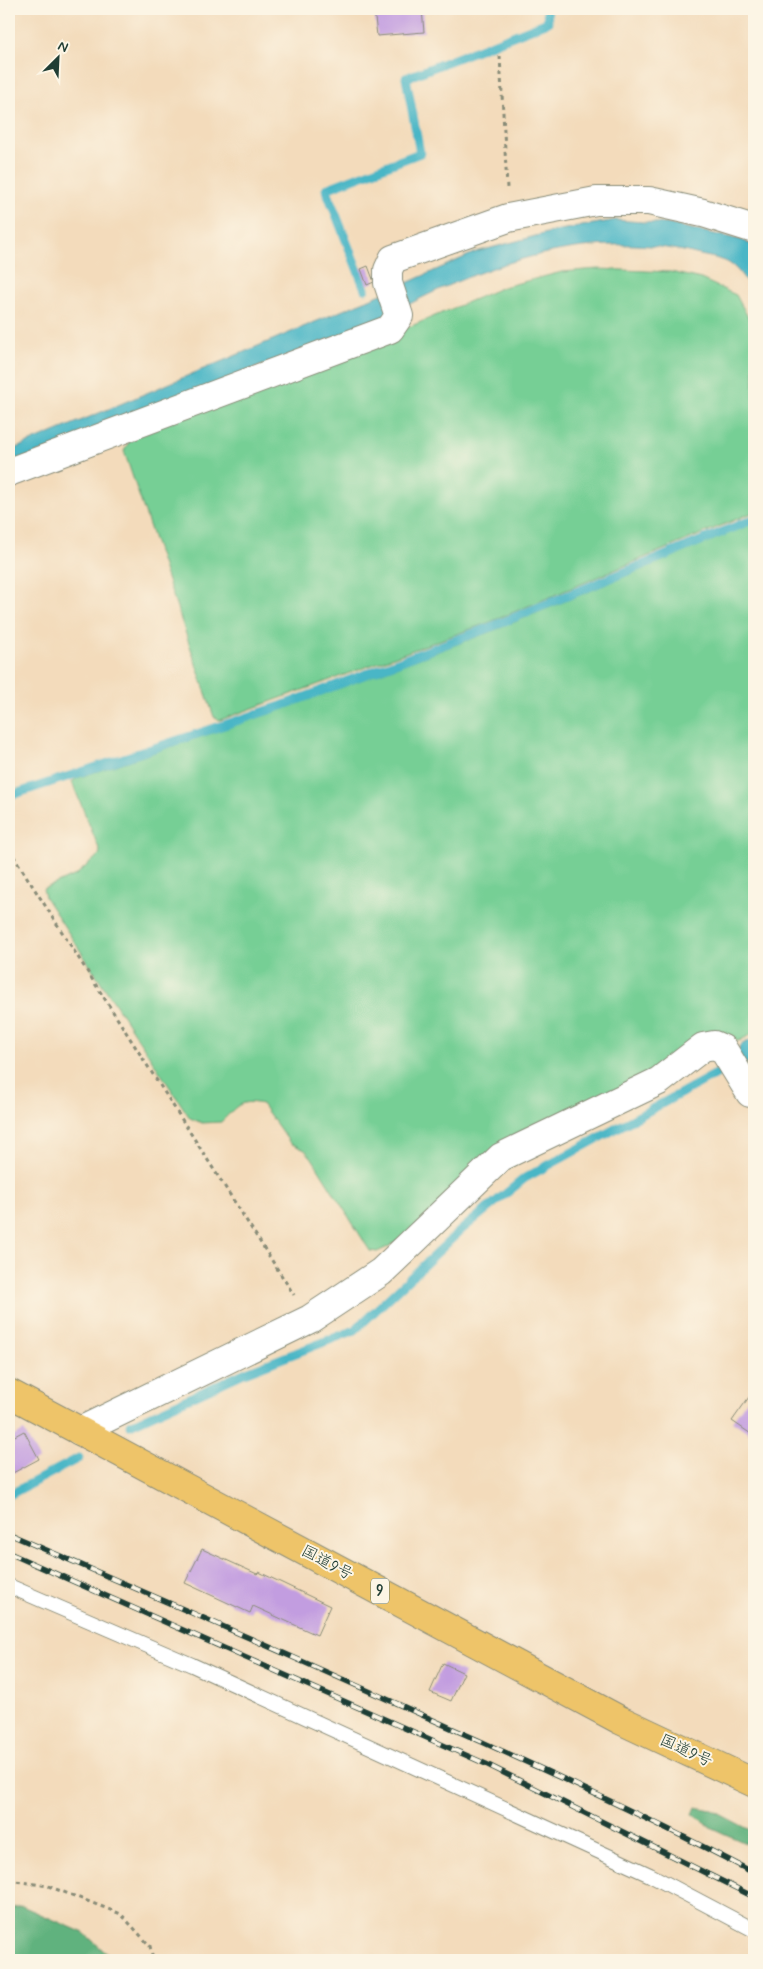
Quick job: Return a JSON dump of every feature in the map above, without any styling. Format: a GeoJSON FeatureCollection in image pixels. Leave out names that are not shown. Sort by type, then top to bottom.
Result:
{"type":"FeatureCollection","features":[{"type":"Feature","properties":{"kind":"highway","name":"国道9号"},"geometry":{"type":"LineString","coordinates":[[9,1393],[620,1720],[754,1783]]}},
{"type":"Feature","properties":{"kind":"street"},"geometry":{"type":"LineString","coordinates":[[9,472],[390,328],[399,316],[388,284],[388,270],[393,259],[508,218],[596,201],[649,201],[703,213],[754,230]]}},
{"type":"Feature","properties":{"kind":"street"},"geometry":{"type":"LineString","coordinates":[[80,1431],[310,1319],[381,1272],[502,1157],[659,1081],[703,1047],[714,1045],[723,1048],[740,1076]]}},
{"type":"Feature","properties":{"kind":"lane"},"geometry":{"type":"LineString","coordinates":[[9,1586],[192,1664],[650,1875],[754,1930]]}},
{"type":"Feature","properties":{"kind":"path"},"geometry":{"type":"LineString","coordinates":[[500,56],[508,218]]}},
{"type":"Feature","properties":{"kind":"path"},"geometry":{"type":"LineString","coordinates":[[9,849],[310,1319]]}},
{"type":"Feature","properties":{"kind":"path"},"geometry":{"type":"LineString","coordinates":[[9,1880],[48,1886],[121,1914],[150,1946],[153,1960]]}},
{"type":"Feature","properties":{"kind":"green space"},"geometry":{"type":"Polygon","coordinates":[[[598,269],[671,272],[701,279],[736,295],[754,328],[754,512],[490,622],[220,720],[214,717],[124,451],[133,434],[402,330],[503,287],[562,272],[598,269]]]}},
{"type":"Feature","properties":{"kind":"green space"},"geometry":{"type":"Polygon","coordinates":[[[754,523],[754,1033],[739,1041],[716,1033],[388,1247],[377,1252],[370,1251],[312,1158],[305,1150],[290,1143],[262,1104],[243,1103],[221,1122],[202,1123],[190,1118],[45,897],[43,889],[76,875],[99,855],[100,851],[72,782],[77,778],[281,710],[500,628],[754,523]]]}},
{"type":"Feature","properties":{"kind":"green space"},"geometry":{"type":"Polygon","coordinates":[[[696,1807],[712,1810],[754,1832],[754,1847],[712,1828],[693,1814],[696,1807]]]}},
{"type":"Feature","properties":{"kind":"green space"},"geometry":{"type":"Polygon","coordinates":[[[22,1906],[84,1933],[114,1960],[9,1960],[9,1909],[22,1906]]]}},
{"type":"Feature","properties":{"kind":"water"},"geometry":{"type":"Polygon","coordinates":[[[616,220],[669,224],[742,240],[754,246],[754,296],[740,273],[729,263],[692,253],[652,246],[612,245],[572,248],[533,256],[456,282],[384,318],[9,464],[9,451],[398,287],[476,252],[554,231],[616,220]]]}},
{"type":"Feature","properties":{"kind":"water"},"geometry":{"type":"Polygon","coordinates":[[[754,1038],[754,1059],[744,1065],[737,1054],[740,1045],[754,1038]]]}},
{"type":"Feature","properties":{"kind":"building"},"geometry":{"type":"Polygon","coordinates":[[[374,9],[422,9],[424,32],[377,36],[374,9]]]}},
{"type":"Feature","properties":{"kind":"building"},"geometry":{"type":"Polygon","coordinates":[[[368,266],[374,282],[367,285],[361,269],[368,266]]]}},
{"type":"Feature","properties":{"kind":"building"},"geometry":{"type":"Polygon","coordinates":[[[754,1390],[754,1436],[732,1421],[754,1390]]]}},
{"type":"Feature","properties":{"kind":"building"},"geometry":{"type":"Polygon","coordinates":[[[24,1431],[39,1459],[9,1475],[9,1439],[24,1431]]]}},
{"type":"Feature","properties":{"kind":"building"},"geometry":{"type":"Polygon","coordinates":[[[202,1549],[257,1574],[259,1572],[330,1606],[317,1635],[253,1606],[250,1613],[185,1583],[202,1549]]]}},
{"type":"Feature","properties":{"kind":"building"},"geometry":{"type":"Polygon","coordinates":[[[443,1663],[464,1673],[451,1701],[430,1692],[443,1663]]]}},
{"type":"Feature","properties":{"kind":"waterway"},"geometry":{"type":"LineString","coordinates":[[365,289],[326,189],[420,153],[406,78],[548,22],[547,9]]}},
{"type":"Feature","properties":{"kind":"waterway"},"geometry":{"type":"LineString","coordinates":[[9,796],[281,706],[496,625],[754,519]]}},
{"type":"Feature","properties":{"kind":"waterway"},"geometry":{"type":"LineString","coordinates":[[130,1425],[244,1373],[355,1330],[460,1231],[525,1178],[731,1066]]}},
{"type":"Feature","properties":{"kind":"waterway"},"geometry":{"type":"LineString","coordinates":[[9,1495],[79,1458]]}},
{"type":"Feature","properties":{"kind":"railway"},"geometry":{"type":"LineString","coordinates":[[9,1534],[172,1604],[521,1760],[638,1815],[754,1873]]}},
{"type":"Feature","properties":{"kind":"railway"},"geometry":{"type":"LineString","coordinates":[[9,1553],[486,1764],[754,1897]]}}]}
